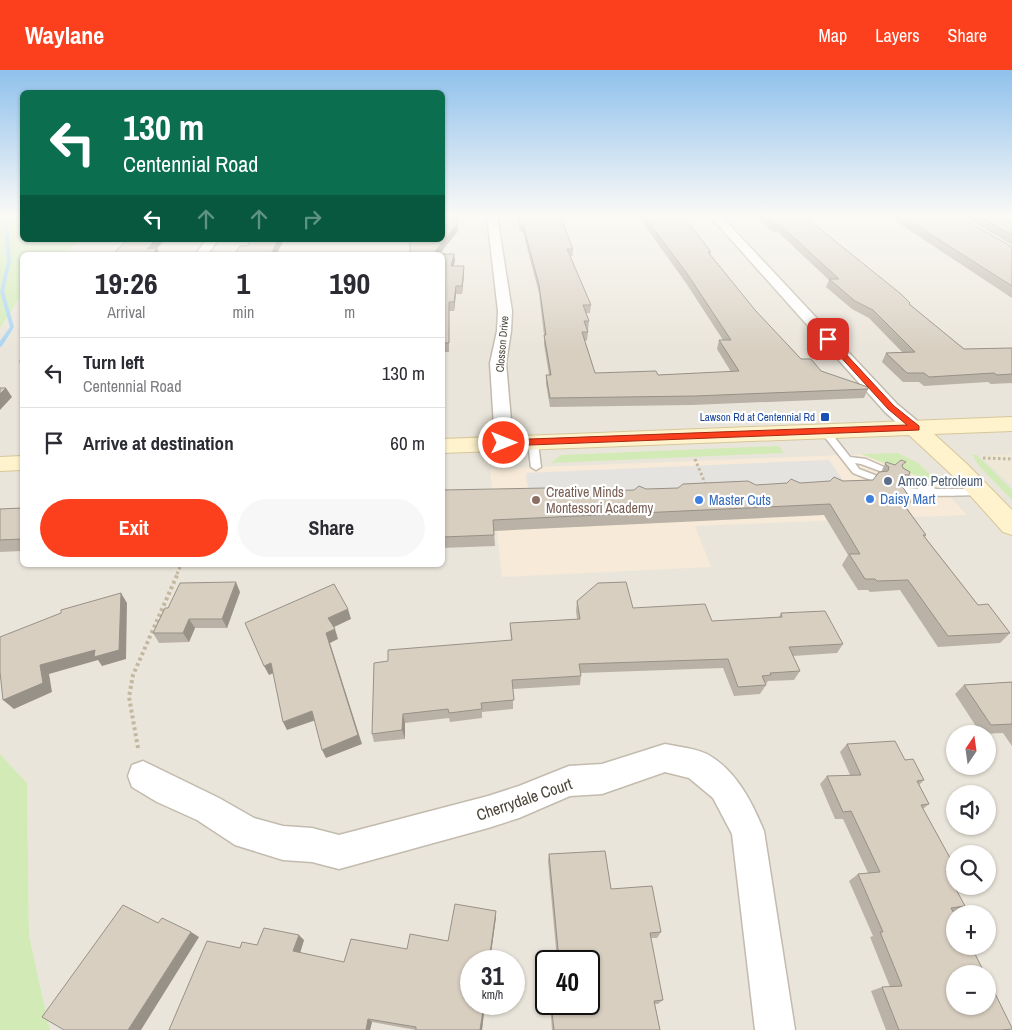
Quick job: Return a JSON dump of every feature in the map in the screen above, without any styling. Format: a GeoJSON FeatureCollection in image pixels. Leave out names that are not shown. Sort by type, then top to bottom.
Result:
{"type":"FeatureCollection","features":[{"type":"Feature","properties":{"kind":"street","name":"Closson Drive"},"geometry":{"type":"LineString","coordinates":[[498,261],[505,311],[504,331],[498,362],[504,443]]}},
{"type":"Feature","properties":{"kind":"street"},"geometry":{"type":"LineString","coordinates":[[756,261],[891,408],[940,450],[1012,526]]}},
{"type":"Feature","properties":{"kind":"street"},"geometry":{"type":"LineString","coordinates":[[445,446],[1012,424]]}},
{"type":"Feature","properties":{"kind":"street"},"geometry":{"type":"LineString","coordinates":[[0,464],[20,463]]}},
{"type":"Feature","properties":{"kind":"street","name":"Cherrydale Court"},"geometry":{"type":"LineString","coordinates":[[143,776],[168,791],[208,809],[247,833],[283,843],[312,845],[339,852],[488,812],[519,802],[569,781],[602,779],[665,758],[697,765],[724,787],[748,831],[775,1030]]}},
{"type":"Feature","properties":{"kind":"lane"},"geometry":{"type":"LineString","coordinates":[[825,431],[856,471],[876,479]]}},
{"type":"Feature","properties":{"kind":"lane"},"geometry":{"type":"LineString","coordinates":[[533,443],[536,467]]}},
{"type":"Feature","properties":{"kind":"lane"},"geometry":{"type":"LineString","coordinates":[[849,460],[863,462],[888,471]]}},
{"type":"Feature","properties":{"kind":"lane"},"geometry":{"type":"LineString","coordinates":[[902,476],[934,492]]}},
{"type":"Feature","properties":{"kind":"lane"},"geometry":{"type":"LineString","coordinates":[[900,489],[916,492],[980,492]]}},
{"type":"Feature","properties":{"kind":"path"},"geometry":{"type":"LineString","coordinates":[[983,458],[1012,459]]}},
{"type":"Feature","properties":{"kind":"path"},"geometry":{"type":"LineString","coordinates":[[695,460],[705,483]]}},
{"type":"Feature","properties":{"kind":"path"},"geometry":{"type":"LineString","coordinates":[[143,776],[129,697],[133,675],[180,567]]}},
{"type":"Feature","properties":{"kind":"shaded area"},"geometry":{"type":"Polygon","coordinates":[[[445,261],[1012,261],[1012,1030],[50,1030],[29,935],[27,783],[0,754],[0,328],[20,298],[20,567],[445,567],[445,261]]]}},
{"type":"Feature","properties":{"kind":"shaded area"},"geometry":{"type":"Polygon","coordinates":[[[895,453],[905,456],[923,467],[967,515],[695,526],[711,567],[502,577],[490,469],[895,453]]]}},
{"type":"Feature","properties":{"kind":"shaded area"},"geometry":{"type":"Polygon","coordinates":[[[1012,454],[1012,486],[981,456],[1012,454]]]}},
{"type":"Feature","properties":{"kind":"shaded area"},"geometry":{"type":"Polygon","coordinates":[[[829,460],[845,483],[529,496],[526,473],[829,460]]]}},
{"type":"Feature","properties":{"kind":"green space"},"geometry":{"type":"Polygon","coordinates":[[[0,261],[20,261],[20,298],[0,328],[0,261]]]}},
{"type":"Feature","properties":{"kind":"green space"},"geometry":{"type":"Polygon","coordinates":[[[779,446],[784,453],[551,463],[561,455],[779,446]]]}},
{"type":"Feature","properties":{"kind":"green space"},"geometry":{"type":"Polygon","coordinates":[[[898,453],[918,463],[937,481],[930,481],[861,454],[898,453]]]}},
{"type":"Feature","properties":{"kind":"green space"},"geometry":{"type":"Polygon","coordinates":[[[972,454],[977,455],[1012,490],[1012,500],[979,466],[972,454]]]}},
{"type":"Feature","properties":{"kind":"green space"},"geometry":{"type":"Polygon","coordinates":[[[0,754],[27,783],[29,935],[50,1030],[0,1030],[0,754]]]}},
{"type":"Feature","properties":{"kind":"building"},"geometry":{"type":"Polygon","coordinates":[[[445,261],[452,261],[451,266],[464,266],[462,286],[456,286],[454,302],[449,302],[449,343],[445,343],[445,261]]]}},
{"type":"Feature","properties":{"kind":"building"},"geometry":{"type":"Polygon","coordinates":[[[533,261],[572,261],[591,305],[583,305],[589,321],[584,321],[588,332],[582,332],[595,373],[656,371],[658,375],[739,371],[719,340],[731,340],[677,261],[715,261],[755,310],[801,359],[811,359],[821,371],[868,387],[868,389],[695,396],[550,398],[546,375],[551,375],[544,335],[546,335],[539,285],[533,261]]]}},
{"type":"Feature","properties":{"kind":"building"},"geometry":{"type":"Polygon","coordinates":[[[819,261],[860,261],[964,349],[1012,348],[1012,374],[997,375],[994,373],[929,377],[924,373],[907,373],[886,353],[915,352],[873,310],[855,301],[829,279],[839,279],[819,261]]]}},
{"type":"Feature","properties":{"kind":"building"},"geometry":{"type":"Polygon","coordinates":[[[972,261],[1012,261],[1012,286],[972,261]]]}},
{"type":"Feature","properties":{"kind":"building"},"geometry":{"type":"Polygon","coordinates":[[[0,388],[6,388],[0,394],[0,388]]]}},
{"type":"Feature","properties":{"kind":"building"},"geometry":{"type":"Polygon","coordinates":[[[901,460],[906,462],[902,465],[903,468],[910,472],[909,475],[901,475],[900,479],[904,482],[902,486],[912,501],[901,501],[926,535],[923,535],[978,605],[988,604],[1010,633],[948,636],[908,580],[877,581],[875,579],[865,579],[849,554],[860,554],[830,504],[493,520],[494,535],[445,537],[445,490],[546,488],[557,494],[589,492],[594,488],[601,491],[634,490],[639,486],[646,489],[678,488],[683,484],[748,481],[756,485],[787,483],[791,479],[800,483],[830,481],[834,477],[843,481],[873,480],[879,472],[888,471],[889,467],[885,464],[886,462],[895,465],[901,460]]]}},
{"type":"Feature","properties":{"kind":"building"},"geometry":{"type":"Polygon","coordinates":[[[20,508],[20,539],[0,540],[0,509],[20,508]]]}},
{"type":"Feature","properties":{"kind":"building"},"geometry":{"type":"Polygon","coordinates":[[[236,582],[222,619],[189,619],[183,633],[153,633],[180,583],[236,582]]]}},
{"type":"Feature","properties":{"kind":"building"},"geometry":{"type":"Polygon","coordinates":[[[626,582],[633,608],[705,604],[712,621],[782,617],[781,613],[825,611],[843,644],[789,647],[800,671],[770,673],[771,675],[762,676],[766,685],[738,687],[728,659],[579,664],[581,676],[512,680],[514,700],[481,703],[482,709],[449,713],[448,709],[403,714],[402,730],[372,734],[374,663],[388,661],[388,650],[512,640],[510,623],[580,619],[577,601],[598,583],[626,582]]]}},
{"type":"Feature","properties":{"kind":"building"},"geometry":{"type":"Polygon","coordinates":[[[334,584],[348,609],[328,618],[335,629],[326,633],[358,735],[322,750],[312,711],[283,722],[271,663],[264,666],[245,623],[334,584]]]}},
{"type":"Feature","properties":{"kind":"building"},"geometry":{"type":"Polygon","coordinates":[[[121,593],[119,650],[94,657],[95,650],[40,665],[43,683],[3,700],[0,672],[0,637],[61,613],[61,610],[121,593]]]}},
{"type":"Feature","properties":{"kind":"building"},"geometry":{"type":"Polygon","coordinates":[[[1012,682],[1012,724],[991,725],[964,685],[1012,682]]]}},
{"type":"Feature","properties":{"kind":"building"},"geometry":{"type":"Polygon","coordinates":[[[895,741],[905,760],[913,759],[924,780],[917,781],[929,804],[921,805],[946,851],[946,895],[959,895],[964,905],[946,905],[946,955],[976,955],[980,965],[946,965],[946,1015],[996,1015],[996,995],[1012,1029],[899,1030],[882,987],[902,986],[880,932],[883,932],[858,874],[880,872],[851,811],[843,812],[827,776],[861,775],[847,744],[895,741]]]}},
{"type":"Feature","properties":{"kind":"building"},"geometry":{"type":"Polygon","coordinates":[[[605,851],[611,889],[652,886],[661,932],[650,933],[663,1000],[654,1001],[660,1030],[554,1030],[552,1015],[600,1015],[600,950],[558,950],[549,854],[605,851]]]}},
{"type":"Feature","properties":{"kind":"building"},"geometry":{"type":"Polygon","coordinates":[[[455,904],[496,911],[491,950],[460,950],[460,1015],[482,1015],[480,1030],[416,1030],[416,1027],[368,1019],[366,1030],[169,1030],[207,941],[240,948],[242,942],[257,945],[264,928],[299,935],[293,951],[344,962],[351,939],[407,949],[410,934],[448,941],[455,904]]]}},
{"type":"Feature","properties":{"kind":"building"},"geometry":{"type":"Polygon","coordinates":[[[123,905],[158,923],[162,918],[191,932],[128,1030],[64,1030],[42,1017],[123,905]]]}},
{"type":"Feature","properties":{"kind":"waterway"},"geometry":{"type":"LineString","coordinates":[[0,345],[12,327],[2,291],[9,261]]}},
{"type":"Feature","properties":{"kind":"place","name":"Lawson Rd at Centennial Rd"},"geometry":{"type":"Point","coordinates":[825,417]}},
{"type":"Feature","properties":{"kind":"place","name":"Amco Petroleum"},"geometry":{"type":"Point","coordinates":[888,481]}},
{"type":"Feature","properties":{"kind":"place","name":"Daisy Mart"},"geometry":{"type":"Point","coordinates":[870,499]}},
{"type":"Feature","properties":{"kind":"place","name":"Creative Minds Montessori Academy"},"geometry":{"type":"Point","coordinates":[536,500]}},
{"type":"Feature","properties":{"kind":"place","name":"Master Cuts"},"geometry":{"type":"Point","coordinates":[699,500]}},
{"type":"Feature","properties":{"kind":"route"},"geometry":{"type":"LineString","coordinates":[[504,443],[915,428],[891,408],[828,339]]}}]}
